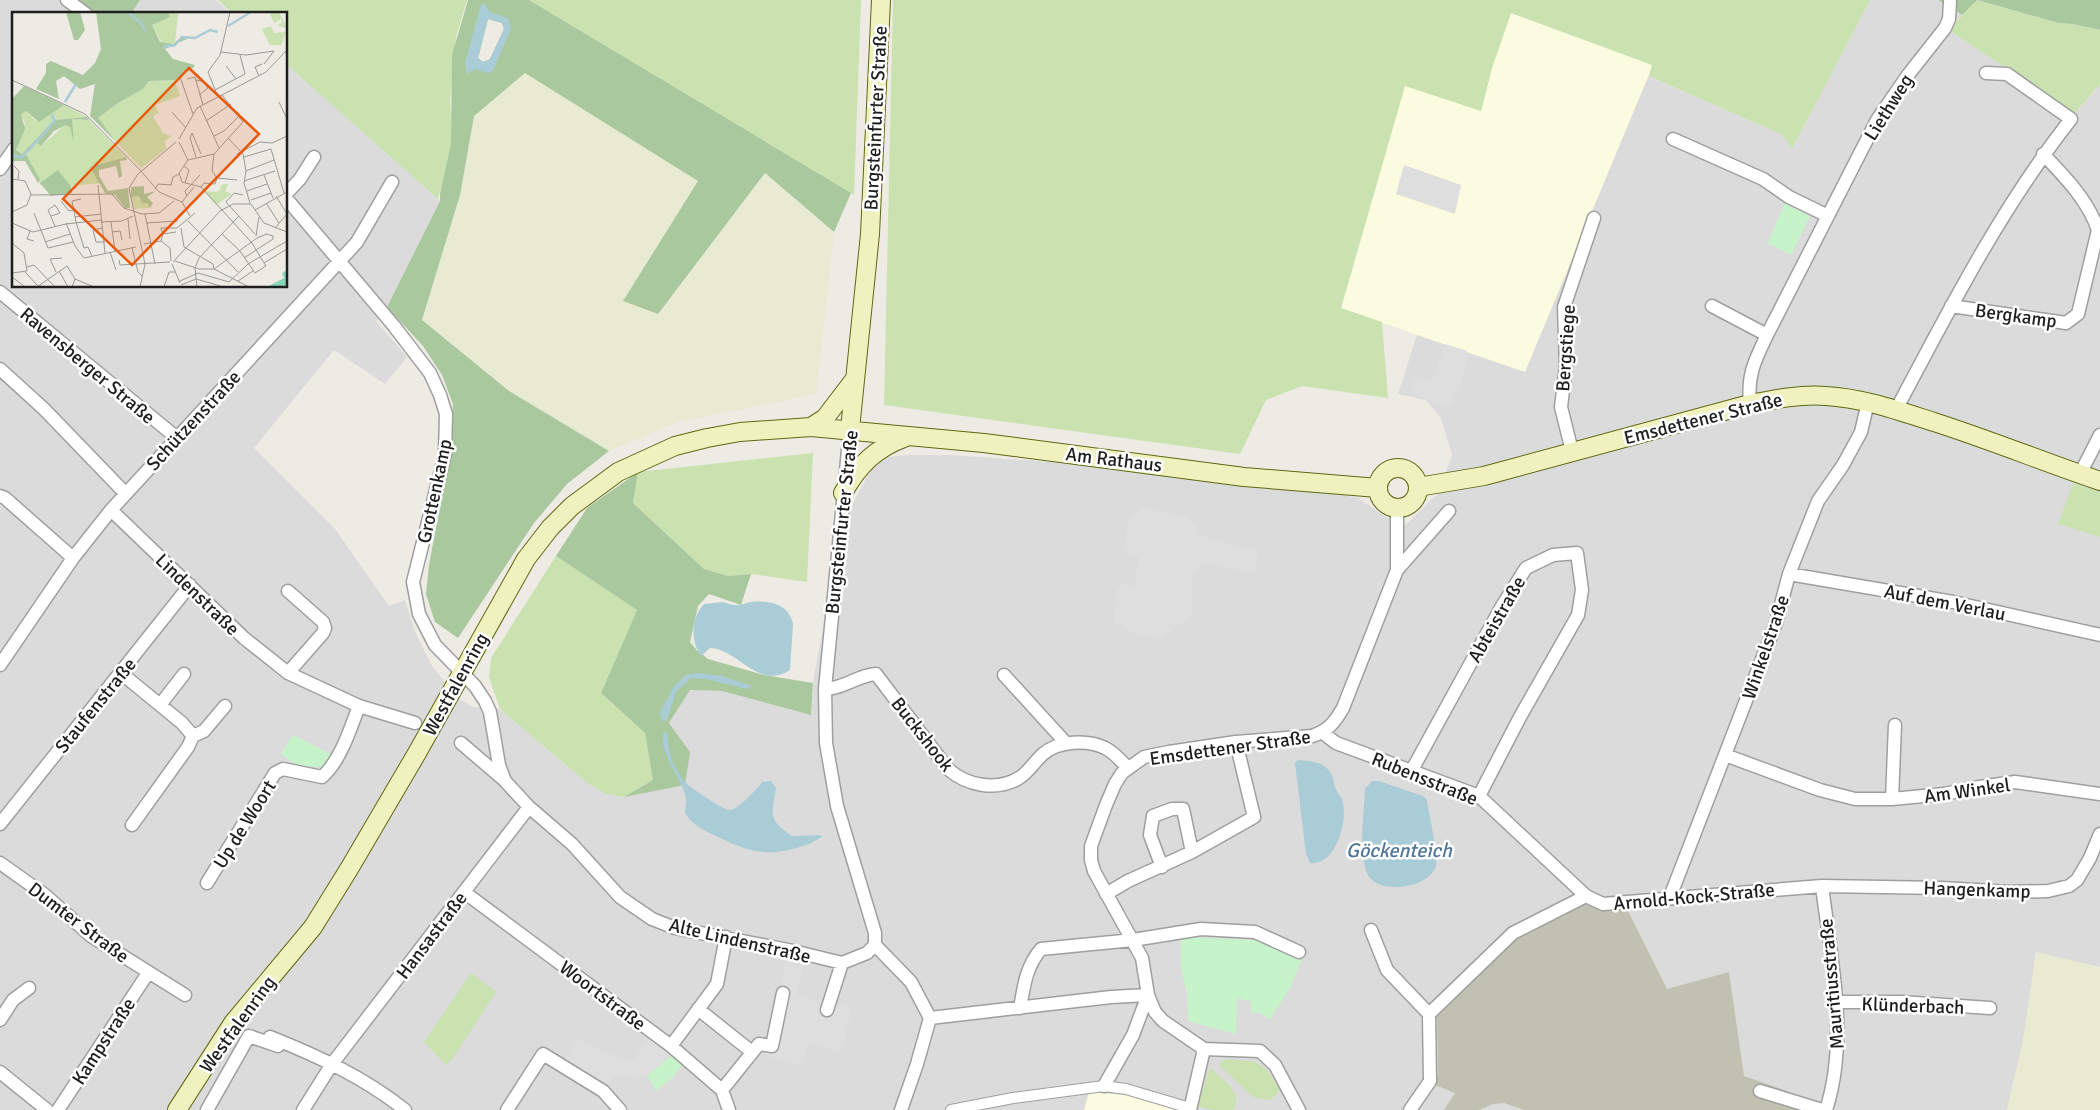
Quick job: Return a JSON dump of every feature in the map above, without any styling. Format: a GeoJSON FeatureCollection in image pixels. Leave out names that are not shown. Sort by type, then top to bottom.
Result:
{"type":"FeatureCollection","features":[{"type":"Feature","properties":{"kind":"main road","name":"Burgsteinfurter Straße"},"geometry":{"type":"LineString","coordinates":[[850,430],[870,234],[881,0]]}},
{"type":"Feature","properties":{"kind":"main road"},"geometry":{"type":"LineString","coordinates":[[811,427],[825,418],[854,379]]}},
{"type":"Feature","properties":{"kind":"main road","name":"Emsdettener Straße"},"geometry":{"type":"LineString","coordinates":[[1418,487],[1484,476],[1750,404],[1785,397],[1827,396],[1868,402],[1896,410],[1993,442],[2100,481]]}},
{"type":"Feature","properties":{"kind":"main road","name":"Westfalenring"},"geometry":{"type":"LineString","coordinates":[[177,1110],[233,1024],[313,927],[349,869],[507,590],[532,551],[550,528],[572,506],[618,472],[675,446],[740,432],[811,427],[850,430]]}},
{"type":"Feature","properties":{"kind":"main road","name":"Am Rathaus"},"geometry":{"type":"LineString","coordinates":[[850,430],[1062,452],[1244,476],[1378,488]]}},
{"type":"Feature","properties":{"kind":"main road"},"geometry":{"type":"LineString","coordinates":[[843,492],[871,455],[887,444],[909,436]]}},
{"type":"Feature","properties":{"kind":"main road"},"geometry":{"type":"LineString","coordinates":[[1398,468],[1412,474],[1418,487],[1417,495],[1413,502],[1406,507],[1397,508],[1390,507],[1384,502],[1378,488],[1384,474],[1398,468]]}},
{"type":"Feature","properties":{"kind":"street"},"geometry":{"type":"LineString","coordinates":[[67,0],[83,12]]}},
{"type":"Feature","properties":{"kind":"street","name":"Liethweg"},"geometry":{"type":"LineString","coordinates":[[1750,404],[1748,386],[1754,363],[1767,335],[1877,120],[1908,75],[1945,28],[1950,2]]}},
{"type":"Feature","properties":{"kind":"street","name":"Bergkamp"},"geometry":{"type":"LineString","coordinates":[[1896,410],[1951,306],[2017,195],[2043,154],[2071,119],[2007,74],[1986,73]]}},
{"type":"Feature","properties":{"kind":"street"},"geometry":{"type":"LineString","coordinates":[[1673,139],[1764,179],[1789,197],[1828,216]]}},
{"type":"Feature","properties":{"kind":"street"},"geometry":{"type":"LineString","coordinates":[[0,169],[12,152]]}},
{"type":"Feature","properties":{"kind":"street","name":"Bergkamp"},"geometry":{"type":"LineString","coordinates":[[1951,306],[2066,323],[2078,314],[2098,230],[2095,219],[2082,198],[2043,154]]}},
{"type":"Feature","properties":{"kind":"street"},"geometry":{"type":"LineString","coordinates":[[288,192],[314,157]]}},
{"type":"Feature","properties":{"kind":"street","name":"Schützenstraße"},"geometry":{"type":"LineString","coordinates":[[0,665],[72,558],[176,438],[357,242],[392,182]]}},
{"type":"Feature","properties":{"kind":"street","name":"Grottenkamp"},"geometry":{"type":"LineString","coordinates":[[288,200],[430,373],[440,395],[446,414],[445,454],[413,582],[419,614],[435,645],[461,672]]}},
{"type":"Feature","properties":{"kind":"street","name":"Bergstiege"},"geometry":{"type":"LineString","coordinates":[[1572,451],[1562,418],[1561,407],[1566,366],[1564,307],[1594,218]]}},
{"type":"Feature","properties":{"kind":"street","name":"Ravensberger Straße"},"geometry":{"type":"LineString","coordinates":[[0,292],[176,438]]}},
{"type":"Feature","properties":{"kind":"street"},"geometry":{"type":"LineString","coordinates":[[1712,306],[1767,335]]}},
{"type":"Feature","properties":{"kind":"street"},"geometry":{"type":"LineString","coordinates":[[0,368],[44,409],[126,494]]}},
{"type":"Feature","properties":{"kind":"street","name":"Winkelstraße"},"geometry":{"type":"LineString","coordinates":[[1670,897],[1776,623],[1790,574],[1818,501],[1843,465],[1861,432],[1868,402]]}},
{"type":"Feature","properties":{"kind":"street","name":"Burgsteinfurter Straße"},"geometry":{"type":"LineString","coordinates":[[850,430],[825,689],[826,742],[837,806],[875,933],[875,945]]}},
{"type":"Feature","properties":{"kind":"street"},"geometry":{"type":"LineString","coordinates":[[2080,474],[2100,435]]}},
{"type":"Feature","properties":{"kind":"street"},"geometry":{"type":"LineString","coordinates":[[0,496],[5,498],[72,558]]}},
{"type":"Feature","properties":{"kind":"street","name":"Emsdettener Straße"},"geometry":{"type":"LineString","coordinates":[[1397,508],[1397,570]]}},
{"type":"Feature","properties":{"kind":"street","name":"Lindenstraße"},"geometry":{"type":"LineString","coordinates":[[112,510],[244,638],[288,673],[359,706],[415,723]]}},
{"type":"Feature","properties":{"kind":"street","name":"Emsdettener Straße"},"geometry":{"type":"LineString","coordinates":[[1148,996],[1142,958],[1094,871],[1091,860],[1091,846],[1115,784],[1128,768],[1144,757],[1152,755],[1236,742],[1312,736],[1323,733],[1334,723],[1343,708],[1397,570],[1449,510]]}},
{"type":"Feature","properties":{"kind":"street","name":"Abteistraße"},"geometry":{"type":"LineString","coordinates":[[1412,770],[1502,606],[1526,568],[1553,555],[1577,553],[1582,590],[1578,615],[1478,796]]}},
{"type":"Feature","properties":{"kind":"street","name":"Auf dem Verlau"},"geometry":{"type":"LineString","coordinates":[[1790,574],[1953,602],[2100,635]]}},
{"type":"Feature","properties":{"kind":"street","name":"Staufenstraße"},"geometry":{"type":"LineString","coordinates":[[0,824],[190,585]]}},
{"type":"Feature","properties":{"kind":"street"},"geometry":{"type":"LineString","coordinates":[[288,591],[322,622],[325,628],[323,633],[288,673]]}},
{"type":"Feature","properties":{"kind":"street","name":"Alte Lindenstraße"},"geometry":{"type":"LineString","coordinates":[[461,672],[475,686],[485,700],[490,712],[499,765],[505,781]]}},
{"type":"Feature","properties":{"kind":"street"},"geometry":{"type":"LineString","coordinates":[[121,673],[182,723],[193,736]]}},
{"type":"Feature","properties":{"kind":"street"},"geometry":{"type":"LineString","coordinates":[[160,706],[184,674]]}},
{"type":"Feature","properties":{"kind":"street","name":"Buckshook"},"geometry":{"type":"LineString","coordinates":[[825,689],[833,689],[867,675],[876,674],[948,769],[962,780],[979,784],[1002,785],[1020,778],[1044,753],[1065,742]]}},
{"type":"Feature","properties":{"kind":"street"},"geometry":{"type":"LineString","coordinates":[[1004,675],[1065,742],[1105,748],[1128,768]]}},
{"type":"Feature","properties":{"kind":"street"},"geometry":{"type":"LineString","coordinates":[[132,825],[188,747],[193,736],[204,731],[225,706]]}},
{"type":"Feature","properties":{"kind":"street","name":"Up de Woort"},"geometry":{"type":"LineString","coordinates":[[207,884],[275,773],[283,769],[322,777],[330,770],[350,732],[359,706]]}},
{"type":"Feature","properties":{"kind":"street"},"geometry":{"type":"LineString","coordinates":[[1892,799],[1895,725]]}},
{"type":"Feature","properties":{"kind":"street","name":"Rubensstraße"},"geometry":{"type":"LineString","coordinates":[[1323,733],[1336,743],[1478,796],[1586,896]]}},
{"type":"Feature","properties":{"kind":"street","name":"Alte Lindenstraße"},"geometry":{"type":"LineString","coordinates":[[461,742],[572,844],[620,897],[652,919],[675,928],[726,937],[842,963]]}},
{"type":"Feature","properties":{"kind":"street"},"geometry":{"type":"LineString","coordinates":[[1106,894],[1192,852],[1254,817],[1236,742]]}},
{"type":"Feature","properties":{"kind":"street","name":"Am Winkel"},"geometry":{"type":"LineString","coordinates":[[1725,755],[1820,790],[1855,799],[1892,799],[1944,794],[2015,782],[2100,794]]}},
{"type":"Feature","properties":{"kind":"street","name":"Hansastraße"},"geometry":{"type":"LineString","coordinates":[[303,1110],[332,1064],[529,806]]}},
{"type":"Feature","properties":{"kind":"street"},"geometry":{"type":"LineString","coordinates":[[1162,866],[1150,835],[1153,816],[1172,809],[1183,809],[1192,852]]}},
{"type":"Feature","properties":{"kind":"street","name":"Hangenkamp"},"geometry":{"type":"LineString","coordinates":[[1822,886],[1942,888],[2009,892],[2060,889],[2069,886],[2083,872],[2100,834]]}},
{"type":"Feature","properties":{"kind":"street","name":"Dumter Straße"},"geometry":{"type":"LineString","coordinates":[[0,863],[45,895],[92,936],[185,995]]}},
{"type":"Feature","properties":{"kind":"street","name":"Arnold-Kock-Straße"},"geometry":{"type":"LineString","coordinates":[[1428,1014],[1513,933],[1586,896],[1603,904],[1822,886]]}},
{"type":"Feature","properties":{"kind":"street","name":"Mauritiusstraße"},"geometry":{"type":"LineString","coordinates":[[1822,886],[1835,1002],[1838,1056],[1834,1086],[1826,1110]]}},
{"type":"Feature","properties":{"kind":"street","name":"Woortstraße"},"geometry":{"type":"LineString","coordinates":[[464,892],[671,1046],[722,1090],[729,1110]]}},
{"type":"Feature","properties":{"kind":"street"},"geometry":{"type":"LineString","coordinates":[[1020,1008],[1026,972],[1032,959],[1042,949],[1133,940],[1201,929],[1255,932],[1300,952]]}},
{"type":"Feature","properties":{"kind":"street"},"geometry":{"type":"LineString","coordinates":[[1372,930],[1386,970],[1428,1014],[1430,1081],[1410,1110]]}},
{"type":"Feature","properties":{"kind":"street"},"geometry":{"type":"LineString","coordinates":[[671,1046],[717,984],[726,937]]}},
{"type":"Feature","properties":{"kind":"street"},"geometry":{"type":"LineString","coordinates":[[827,1010],[842,963],[868,953],[875,945],[911,982],[930,1018],[901,1110]]}},
{"type":"Feature","properties":{"kind":"street","name":"Kampstraße"},"geometry":{"type":"LineString","coordinates":[[58,1110],[148,973]]}},
{"type":"Feature","properties":{"kind":"street"},"geometry":{"type":"LineString","coordinates":[[0,1020],[13,1000],[29,988]]}},
{"type":"Feature","properties":{"kind":"street"},"geometry":{"type":"LineString","coordinates":[[722,1090],[759,1044],[772,1046],[783,993]]}},
{"type":"Feature","properties":{"kind":"street"},"geometry":{"type":"LineString","coordinates":[[930,1018],[1111,997],[1148,996]]}},
{"type":"Feature","properties":{"kind":"street"},"geometry":{"type":"LineString","coordinates":[[1148,996],[1155,1012],[1162,1021],[1204,1049],[1260,1051],[1274,1065],[1299,1110]]}},
{"type":"Feature","properties":{"kind":"street"},"geometry":{"type":"LineString","coordinates":[[1104,1086],[1133,1035],[1148,996]]}},
{"type":"Feature","properties":{"kind":"street","name":"Klünderbach"},"geometry":{"type":"LineString","coordinates":[[1835,1002],[1901,1002],[1990,1008]]}},
{"type":"Feature","properties":{"kind":"street"},"geometry":{"type":"LineString","coordinates":[[698,1009],[752,1052]]}},
{"type":"Feature","properties":{"kind":"street"},"geometry":{"type":"LineString","coordinates":[[206,1110],[249,1036],[277,1047],[285,1043]]}},
{"type":"Feature","properties":{"kind":"street"},"geometry":{"type":"LineString","coordinates":[[270,1037],[332,1064],[383,1092],[405,1110]]}},
{"type":"Feature","properties":{"kind":"street"},"geometry":{"type":"LineString","coordinates":[[951,1110],[1047,1092],[1104,1086],[1126,1089],[1190,1109],[1204,1049]]}},
{"type":"Feature","properties":{"kind":"street"},"geometry":{"type":"LineString","coordinates":[[507,1110],[543,1054],[603,1091],[620,1110]]}},
{"type":"Feature","properties":{"kind":"street"},"geometry":{"type":"LineString","coordinates":[[0,1072],[47,1110]]}},
{"type":"Feature","properties":{"kind":"street"},"geometry":{"type":"LineString","coordinates":[[1760,1091],[1822,1110]]}},
{"type":"Feature","properties":{"kind":"shaded area"},"geometry":{"type":"Polygon","coordinates":[[[0,0],[78,0],[93,12],[12,12],[12,288],[288,288],[288,65],[440,201],[387,307],[376,321],[407,357],[385,384],[334,350],[254,448],[335,529],[389,606],[405,600],[415,632],[432,666],[458,698],[473,707],[500,709],[586,782],[690,752],[669,723],[690,690],[722,691],[811,715],[814,676],[844,520],[877,458],[907,455],[952,455],[1247,476],[1358,498],[1402,528],[1439,493],[1452,455],[1441,418],[1426,400],[1398,394],[1417,335],[1342,310],[1339,311],[1492,68],[1653,65],[1649,76],[1783,135],[1792,149],[1870,0],[1938,0],[1962,15],[1949,30],[2074,114],[2100,84],[2100,967],[2036,953],[2023,1041],[2007,1110],[0,1110],[0,0]]]}},
{"type":"Feature","properties":{"kind":"shaded area"},"geometry":{"type":"Polygon","coordinates":[[[140,0],[216,0],[230,12],[132,12],[140,0]]]}},
{"type":"Feature","properties":{"kind":"shaded area"},"geometry":{"type":"Polygon","coordinates":[[[1511,13],[1653,65],[1525,372],[1341,309],[1405,85],[1481,111],[1492,68],[1511,13]]]}},
{"type":"Feature","properties":{"kind":"shaded area"},"geometry":{"type":"Polygon","coordinates":[[[525,72],[699,181],[624,301],[658,314],[765,173],[834,232],[816,394],[678,422],[609,451],[509,391],[422,320],[460,195],[474,116],[525,72]]]}},
{"type":"Feature","properties":{"kind":"shaded area"},"geometry":{"type":"Polygon","coordinates":[[[1404,165],[1461,185],[1455,214],[1396,194],[1404,165]]]}},
{"type":"Feature","properties":{"kind":"shaded area"},"geometry":{"type":"Polygon","coordinates":[[[1445,344],[1467,351],[1468,359],[1458,392],[1448,407],[1441,406],[1411,393],[1413,381],[1416,377],[1432,382],[1445,344]]]}},
{"type":"Feature","properties":{"kind":"shaded area"},"geometry":{"type":"Polygon","coordinates":[[[1143,508],[1187,517],[1196,527],[1198,534],[1217,542],[1258,550],[1255,573],[1203,563],[1192,578],[1193,612],[1180,626],[1171,623],[1167,625],[1172,632],[1160,639],[1129,632],[1122,622],[1118,626],[1113,621],[1117,590],[1127,582],[1134,588],[1139,556],[1131,558],[1124,548],[1129,520],[1143,508]]]}},
{"type":"Feature","properties":{"kind":"shaded area"},"geometry":{"type":"Polygon","coordinates":[[[1583,904],[1613,910],[1627,909],[1667,989],[1729,972],[1744,1076],[1821,1103],[1818,1110],[1524,1110],[1504,1103],[1493,1104],[1479,1110],[1444,1110],[1455,1093],[1435,1085],[1438,1073],[1437,1015],[1516,936],[1583,904]]]}},
{"type":"Feature","properties":{"kind":"shaded area"},"geometry":{"type":"Polygon","coordinates":[[[2036,952],[2100,967],[2100,1110],[2007,1110],[2023,1041],[2036,952]]]}},
{"type":"Feature","properties":{"kind":"shaded area"},"geometry":{"type":"Polygon","coordinates":[[[787,957],[805,962],[797,996],[852,1007],[842,1051],[808,1044],[803,1065],[763,1055],[769,1038],[787,957]]]}},
{"type":"Feature","properties":{"kind":"shaded area"},"geometry":{"type":"Polygon","coordinates":[[[576,1039],[631,1063],[649,1039],[671,1056],[648,1075],[642,1074],[637,1079],[626,1075],[625,1079],[619,1073],[604,1084],[565,1059],[576,1039]]]}},
{"type":"Feature","properties":{"kind":"shaded area"},"geometry":{"type":"Polygon","coordinates":[[[1089,1092],[1126,1095],[1179,1110],[1084,1110],[1089,1092]]]}},
{"type":"Feature","properties":{"kind":"green space"},"geometry":{"type":"Polygon","coordinates":[[[78,0],[140,0],[132,12],[93,12],[78,0]]]}},
{"type":"Feature","properties":{"kind":"green space"},"geometry":{"type":"Polygon","coordinates":[[[218,0],[467,0],[456,37],[450,102],[453,146],[438,199],[288,66],[288,12],[231,12],[218,0]]]}},
{"type":"Feature","properties":{"kind":"green space"},"geometry":{"type":"Polygon","coordinates":[[[468,0],[529,0],[851,193],[834,232],[765,173],[658,314],[623,301],[698,181],[525,73],[474,116],[460,195],[422,320],[509,391],[609,451],[567,484],[534,523],[458,638],[435,622],[426,594],[429,565],[452,443],[453,404],[442,375],[423,346],[387,307],[440,201],[451,144],[452,55],[468,0]],[[488,19],[478,58],[483,62],[490,59],[504,29],[502,23],[488,19]]]}},
{"type":"Feature","properties":{"kind":"green space"},"geometry":{"type":"Polygon","coordinates":[[[529,0],[861,0],[854,195],[529,0]]]}},
{"type":"Feature","properties":{"kind":"green space"},"geometry":{"type":"Polygon","coordinates":[[[893,0],[1870,0],[1792,149],[1783,135],[1649,76],[1652,65],[1511,13],[1492,68],[1481,111],[1405,86],[1341,308],[1382,322],[1388,398],[1302,386],[1266,400],[1240,454],[884,405],[893,0]]]}},
{"type":"Feature","properties":{"kind":"green space"},"geometry":{"type":"Polygon","coordinates":[[[1938,0],[1977,0],[1962,15],[1938,0]]]}},
{"type":"Feature","properties":{"kind":"green space"},"geometry":{"type":"Polygon","coordinates":[[[1976,0],[2058,23],[2100,30],[2100,84],[2074,114],[1949,30],[1976,0]]]}},
{"type":"Feature","properties":{"kind":"green space"},"geometry":{"type":"Polygon","coordinates":[[[1977,0],[2100,0],[2100,30],[2058,23],[1977,0]]]}},
{"type":"Feature","properties":{"kind":"green space"},"geometry":{"type":"Polygon","coordinates":[[[1785,203],[1810,216],[1791,255],[1768,243],[1785,203]]]}},
{"type":"Feature","properties":{"kind":"green space"},"geometry":{"type":"Polygon","coordinates":[[[813,453],[807,582],[751,574],[728,576],[704,569],[633,503],[638,472],[813,453]]]}},
{"type":"Feature","properties":{"kind":"green space"},"geometry":{"type":"Polygon","coordinates":[[[638,472],[633,503],[704,569],[728,576],[751,574],[741,605],[709,594],[698,606],[690,642],[701,655],[708,659],[764,675],[813,683],[811,715],[722,691],[690,690],[669,723],[690,752],[685,785],[624,797],[653,780],[645,733],[601,693],[637,610],[556,556],[587,508],[638,472]]]}},
{"type":"Feature","properties":{"kind":"green space"},"geometry":{"type":"Polygon","coordinates":[[[2073,483],[2100,492],[2100,537],[2058,524],[2073,483]]]}},
{"type":"Feature","properties":{"kind":"green space"},"geometry":{"type":"Polygon","coordinates":[[[556,556],[637,610],[601,693],[645,733],[653,780],[624,797],[606,794],[586,782],[500,709],[489,677],[491,658],[556,556]]]}},
{"type":"Feature","properties":{"kind":"green space"},"geometry":{"type":"Polygon","coordinates":[[[293,735],[332,755],[326,767],[297,766],[281,754],[293,735]]]}},
{"type":"Feature","properties":{"kind":"green space"},"geometry":{"type":"Polygon","coordinates":[[[1258,935],[1303,957],[1290,988],[1270,1019],[1259,1013],[1251,1013],[1251,1001],[1240,999],[1241,994],[1237,1002],[1236,1034],[1188,1021],[1187,995],[1181,968],[1181,937],[1256,940],[1258,935]]]}},
{"type":"Feature","properties":{"kind":"green space"},"geometry":{"type":"Polygon","coordinates":[[[471,973],[496,992],[453,1058],[446,1065],[424,1042],[471,973]]]}},
{"type":"Feature","properties":{"kind":"green space"},"geometry":{"type":"Polygon","coordinates":[[[671,1055],[683,1064],[672,1078],[656,1091],[647,1075],[671,1055]]]}},
{"type":"Feature","properties":{"kind":"green space"},"geometry":{"type":"Polygon","coordinates":[[[1227,1059],[1260,1064],[1269,1073],[1280,1091],[1270,1100],[1253,1097],[1218,1064],[1227,1059]]]}},
{"type":"Feature","properties":{"kind":"green space"},"geometry":{"type":"Polygon","coordinates":[[[1210,1068],[1234,1092],[1236,1104],[1233,1110],[1211,1110],[1197,1106],[1210,1068]]]}},
{"type":"Feature","properties":{"kind":"water"},"geometry":{"type":"Polygon","coordinates":[[[484,3],[490,12],[508,18],[511,28],[493,71],[487,73],[475,69],[467,74],[465,63],[481,5],[484,3]],[[488,19],[478,58],[483,62],[490,59],[504,29],[502,23],[488,19]]]}},
{"type":"Feature","properties":{"kind":"water"},"geometry":{"type":"Polygon","coordinates":[[[723,602],[741,605],[751,602],[765,602],[777,605],[787,612],[793,624],[790,670],[779,675],[768,676],[758,673],[720,650],[710,648],[701,656],[697,650],[694,636],[696,616],[704,604],[723,602]]]}},
{"type":"Feature","properties":{"kind":"water"},"geometry":{"type":"Polygon","coordinates":[[[698,673],[722,676],[752,686],[748,689],[706,679],[691,678],[676,692],[667,720],[662,721],[660,712],[675,685],[686,675],[698,673]]]}},
{"type":"Feature","properties":{"kind":"water"},"geometry":{"type":"Polygon","coordinates":[[[664,732],[667,733],[671,756],[677,771],[688,785],[703,795],[722,807],[731,810],[743,802],[762,782],[771,781],[776,788],[773,816],[778,825],[792,836],[819,835],[823,837],[793,849],[760,852],[739,846],[699,827],[685,813],[686,798],[664,747],[664,732]]]}},
{"type":"Feature","properties":{"kind":"water","name":"Göckenteich"},"geometry":{"type":"Polygon","coordinates":[[[1298,760],[1319,763],[1331,773],[1344,808],[1342,829],[1338,840],[1327,858],[1319,862],[1310,863],[1306,854],[1295,763],[1298,760]]]}},
{"type":"Feature","properties":{"kind":"water","name":"Göckenteich"},"geometry":{"type":"Polygon","coordinates":[[[1372,781],[1379,781],[1423,796],[1427,800],[1435,843],[1436,865],[1432,873],[1424,880],[1403,887],[1391,887],[1381,885],[1372,880],[1367,873],[1362,843],[1363,821],[1365,789],[1372,781]]]}}]}
